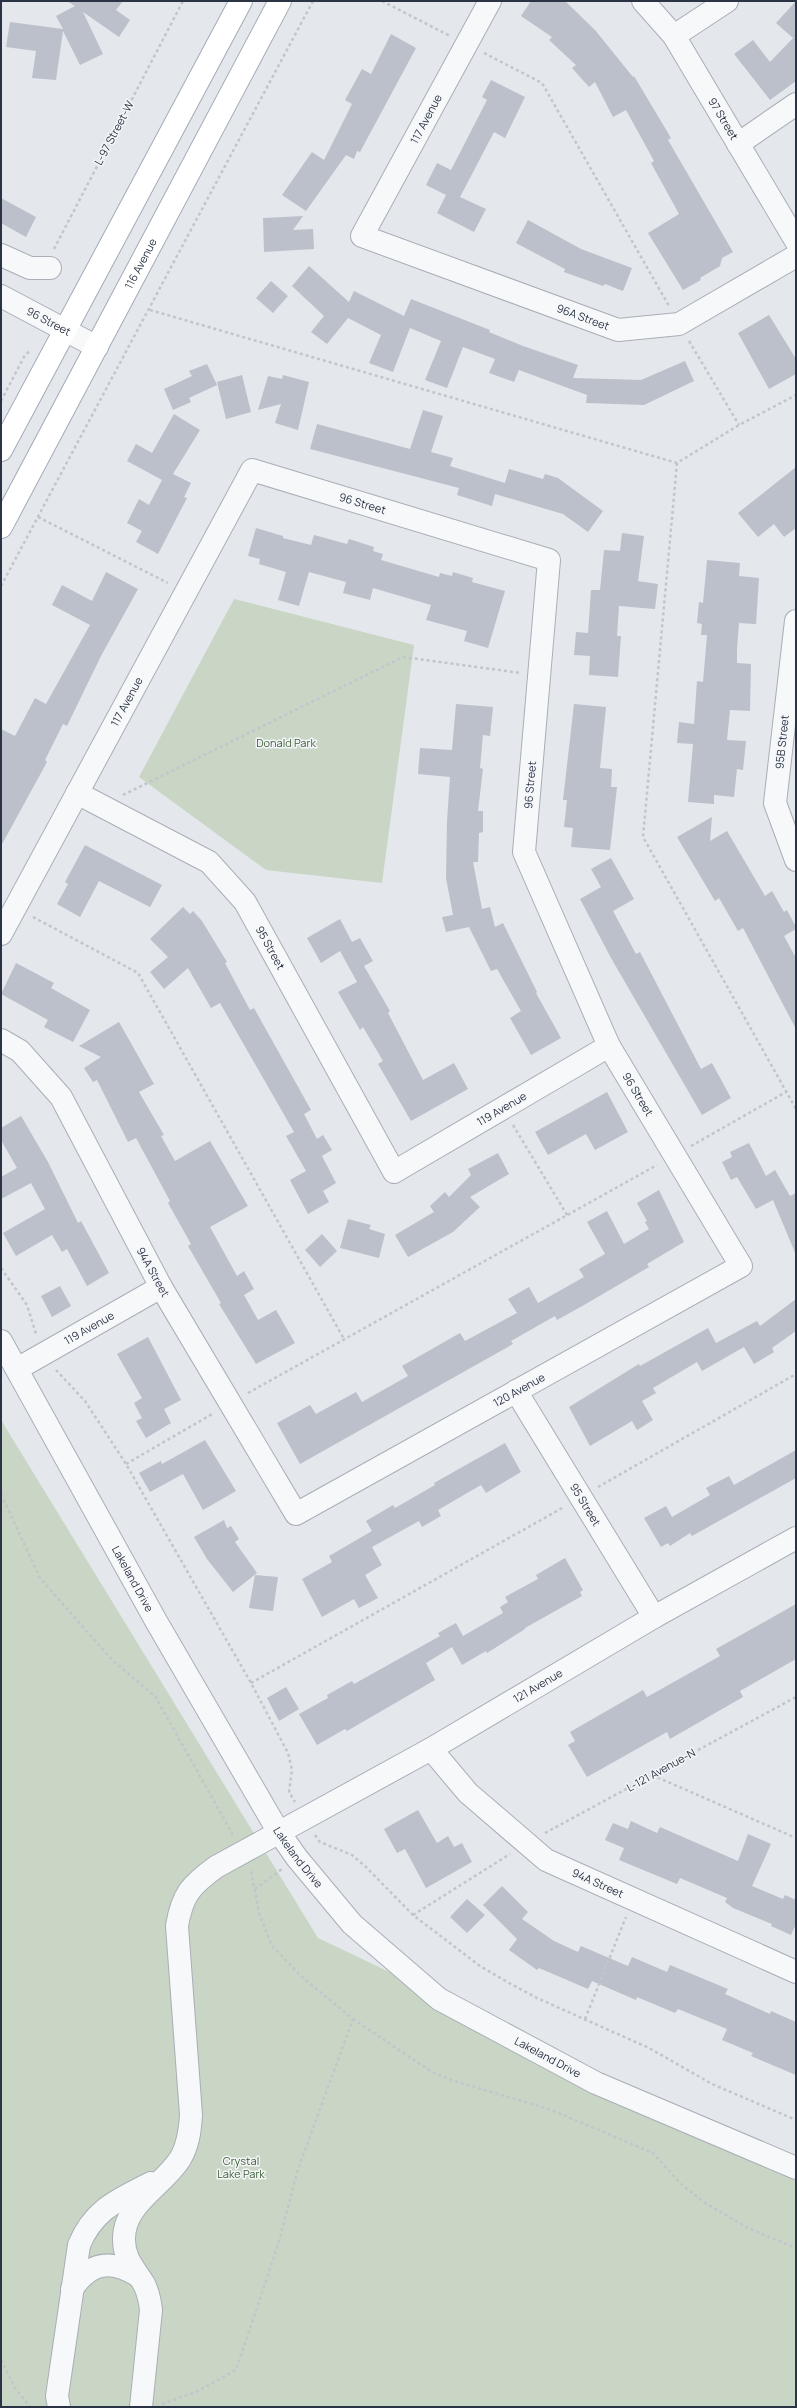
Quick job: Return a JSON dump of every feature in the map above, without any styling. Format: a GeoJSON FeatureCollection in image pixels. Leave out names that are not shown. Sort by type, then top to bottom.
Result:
{"type":"FeatureCollection","features":[{"type":"Feature","properties":{"kind":"main road"},"geometry":{"type":"LineString","coordinates":[[1,450],[241,1]]}},
{"type":"Feature","properties":{"kind":"main road","name":"116 Avenue"},"geometry":{"type":"LineString","coordinates":[[1,527],[280,1]]}},
{"type":"Feature","properties":{"kind":"street","name":"117 Avenue"},"geometry":{"type":"LineString","coordinates":[[362,236],[490,1]]}},
{"type":"Feature","properties":{"kind":"street","name":"97 Street"},"geometry":{"type":"LineString","coordinates":[[643,1],[674,36],[796,241]]}},
{"type":"Feature","properties":{"kind":"street"},"geometry":{"type":"LineString","coordinates":[[674,36],[726,1]]}},
{"type":"Feature","properties":{"kind":"street"},"geometry":{"type":"LineString","coordinates":[[738,144],[796,104]]}},
{"type":"Feature","properties":{"kind":"street","name":"96A Street"},"geometry":{"type":"LineString","coordinates":[[362,236],[618,330],[679,324],[796,256]]}},
{"type":"Feature","properties":{"kind":"street"},"geometry":{"type":"LineString","coordinates":[[1,255],[30,268],[50,268]]}},
{"type":"Feature","properties":{"kind":"street","name":"96 Street"},"geometry":{"type":"LineString","coordinates":[[1,296],[97,347]]}},
{"type":"Feature","properties":{"kind":"street","name":"96 Street"},"geometry":{"type":"LineString","coordinates":[[252,470],[548,560],[524,852],[609,1046],[741,1266]]}},
{"type":"Feature","properties":{"kind":"street","name":"117 Avenue"},"geometry":{"type":"LineString","coordinates":[[1,934],[252,470]]}},
{"type":"Feature","properties":{"kind":"street","name":"95B Street"},"geometry":{"type":"LineString","coordinates":[[796,621],[775,804],[796,860]]}},
{"type":"Feature","properties":{"kind":"street","name":"95 Street"},"geometry":{"type":"LineString","coordinates":[[77,793],[209,862],[245,902],[394,1172]]}},
{"type":"Feature","properties":{"kind":"street","name":"94A Street"},"geometry":{"type":"LineString","coordinates":[[1,1040],[20,1051],[61,1097],[161,1287],[296,1514]]}},
{"type":"Feature","properties":{"kind":"street","name":"119 Avenue"},"geometry":{"type":"LineString","coordinates":[[394,1172],[609,1046]]}},
{"type":"Feature","properties":{"kind":"street","name":"120 Avenue"},"geometry":{"type":"LineString","coordinates":[[296,1514],[741,1266]]}},
{"type":"Feature","properties":{"kind":"street","name":"119 Avenue"},"geometry":{"type":"LineString","coordinates":[[16,1369],[161,1287]]}},
{"type":"Feature","properties":{"kind":"street","name":"Lakeland Drive"},"geometry":{"type":"LineString","coordinates":[[1,1341],[156,1621],[278,1831],[297,1858],[352,1924],[439,1999],[596,2083],[796,2168]]}},
{"type":"Feature","properties":{"kind":"street","name":"95 Street"},"geometry":{"type":"LineString","coordinates":[[516,1391],[654,1617]]}},
{"type":"Feature","properties":{"kind":"street","name":"121 Avenue"},"geometry":{"type":"LineString","coordinates":[[141,2407],[152,2310],[149,2296],[124,2251],[126,2224],[137,2205],[168,2174],[186,2148],[191,2115],[177,1944],[177,1926],[180,1909],[186,1894],[195,1882],[216,1867],[278,1831],[431,1749],[654,1617],[796,1538]]}},
{"type":"Feature","properties":{"kind":"street","name":"94A Street"},"geometry":{"type":"LineString","coordinates":[[431,1749],[468,1793],[546,1860],[796,1972]]}},
{"type":"Feature","properties":{"kind":"street"},"geometry":{"type":"LineString","coordinates":[[59,2407],[57,2396],[79,2245],[92,2221],[115,2201],[168,2174]]}},
{"type":"Feature","properties":{"kind":"street"},"geometry":{"type":"LineString","coordinates":[[72,2289],[84,2274],[108,2265],[121,2266],[137,2275]]}},
{"type":"Feature","properties":{"kind":"path","name":"L-97 Street-W"},"geometry":{"type":"LineString","coordinates":[[50,268],[56,243],[183,1]]}},
{"type":"Feature","properties":{"kind":"path"},"geometry":{"type":"LineString","coordinates":[[1,586],[150,310],[313,1]]}},
{"type":"Feature","properties":{"kind":"path"},"geometry":{"type":"LineString","coordinates":[[382,1],[542,83],[679,324],[739,425]]}},
{"type":"Feature","properties":{"kind":"path"},"geometry":{"type":"LineString","coordinates":[[150,310],[677,463],[739,425],[796,395]]}},
{"type":"Feature","properties":{"kind":"path"},"geometry":{"type":"LineString","coordinates":[[677,463],[643,837],[796,1109]]}},
{"type":"Feature","properties":{"kind":"path"},"geometry":{"type":"LineString","coordinates":[[38,517],[186,592]]}},
{"type":"Feature","properties":{"kind":"path"},"geometry":{"type":"LineString","coordinates":[[102,806],[403,657],[539,675]]}},
{"type":"Feature","properties":{"kind":"path"},"geometry":{"type":"LineString","coordinates":[[15,908],[138,973],[344,1339]]}},
{"type":"Feature","properties":{"kind":"path"},"geometry":{"type":"LineString","coordinates":[[126,1464],[230,1403],[675,1156],[786,1092]]}},
{"type":"Feature","properties":{"kind":"path"},"geometry":{"type":"LineString","coordinates":[[503,1109],[567,1215]]}},
{"type":"Feature","properties":{"kind":"path"},"geometry":{"type":"LineString","coordinates":[[1,1268],[27,1305],[32,1315],[35,1331],[57,1372],[85,1401],[126,1464],[251,1684],[288,1752],[292,1770],[290,1792],[304,1818],[320,1842],[352,1855],[365,1866],[413,1915],[480,1966],[537,1998],[649,2048],[712,2084],[796,2120]]}},
{"type":"Feature","properties":{"kind":"path"},"geometry":{"type":"LineString","coordinates":[[251,1684],[796,1374]]}},
{"type":"Feature","properties":{"kind":"path"},"geometry":{"type":"LineString","coordinates":[[1,1494],[40,1578],[113,1661],[155,1696],[254,1874],[259,1914],[272,1946],[303,1978],[353,2019],[432,2072],[454,2081],[556,2111],[653,2153],[682,2185],[705,2203],[748,2228],[796,2248]]}},
{"type":"Feature","properties":{"kind":"path","name":"L-121 Avenue-N"},"geometry":{"type":"LineString","coordinates":[[413,1915],[527,1843],[796,1697]]}},
{"type":"Feature","properties":{"kind":"path"},"geometry":{"type":"LineString","coordinates":[[652,1775],[796,1838]]}},
{"type":"Feature","properties":{"kind":"path"},"geometry":{"type":"LineString","coordinates":[[585,2019],[634,1899]]}},
{"type":"Feature","properties":{"kind":"path"},"geometry":{"type":"LineString","coordinates":[[158,2407],[196,2392],[236,2370],[278,2245],[298,2169],[353,2019]]}},
{"type":"Feature","properties":{"kind":"path"},"geometry":{"type":"LineString","coordinates":[[1,2360],[15,2388],[30,2407]]}},
{"type":"Feature","properties":{"kind":"green space","name":"Donald Park"},"geometry":{"type":"Polygon","coordinates":[[[234,599],[414,645],[382,883],[266,870],[139,777],[234,599]]]}},
{"type":"Feature","properties":{"kind":"green space","name":"Crystal Lake Park"},"geometry":{"type":"Polygon","coordinates":[[[1,1420],[318,1938],[796,2166],[796,2407],[1,2407],[1,1420]]]}},
{"type":"Feature","properties":{"kind":"building"},"geometry":{"type":"Polygon","coordinates":[[[67,1],[123,1],[116,10],[130,20],[119,37],[83,12],[103,54],[80,65],[63,31],[56,80],[32,78],[36,51],[6,47],[10,22],[63,29],[56,16],[75,6],[67,1]]]}},
{"type":"Feature","properties":{"kind":"building"},"geometry":{"type":"Polygon","coordinates":[[[531,1],[565,1],[595,30],[633,77],[634,76],[671,138],[668,140],[733,252],[722,258],[720,266],[700,278],[701,280],[683,290],[648,233],[679,214],[651,163],[654,161],[626,110],[613,117],[595,82],[589,87],[572,68],[576,65],[549,40],[552,37],[521,16],[531,1]]]}},
{"type":"Feature","properties":{"kind":"building"},"geometry":{"type":"Polygon","coordinates":[[[796,1],[796,81],[770,100],[734,54],[753,40],[770,62],[793,38],[776,23],[796,1]]]}},
{"type":"Feature","properties":{"kind":"building"},"geometry":{"type":"Polygon","coordinates":[[[391,34],[416,48],[360,152],[357,151],[354,159],[346,155],[306,211],[282,195],[312,152],[324,160],[352,104],[345,100],[362,69],[371,74],[391,34]]]}},
{"type":"Feature","properties":{"kind":"building"},"geometry":{"type":"Polygon","coordinates":[[[491,80],[525,97],[505,138],[494,132],[460,197],[486,209],[474,232],[437,213],[446,195],[426,185],[437,163],[451,170],[487,100],[482,97],[491,80]]]}},
{"type":"Feature","properties":{"kind":"building"},"geometry":{"type":"Polygon","coordinates":[[[1,198],[36,217],[26,237],[1,223],[1,198]]]}},
{"type":"Feature","properties":{"kind":"building"},"geometry":{"type":"Polygon","coordinates":[[[303,216],[293,230],[313,229],[314,249],[264,252],[263,218],[303,216]]]}},
{"type":"Feature","properties":{"kind":"building"},"geometry":{"type":"Polygon","coordinates":[[[528,220],[581,249],[632,268],[623,291],[605,284],[603,286],[564,272],[565,269],[516,243],[528,220]]]}},
{"type":"Feature","properties":{"kind":"building"},"geometry":{"type":"Polygon","coordinates":[[[309,266],[349,302],[354,291],[404,316],[411,299],[490,330],[489,332],[523,346],[578,365],[573,378],[641,380],[685,361],[694,381],[644,405],[586,403],[587,395],[519,370],[514,382],[489,373],[495,359],[463,347],[447,388],[425,380],[441,341],[410,328],[393,372],[369,363],[381,335],[348,318],[327,344],[311,332],[324,316],[292,286],[309,266]]]}},
{"type":"Feature","properties":{"kind":"building"},"geometry":{"type":"Polygon","coordinates":[[[271,281],[288,296],[273,313],[256,298],[271,281]]]}},
{"type":"Feature","properties":{"kind":"building"},"geometry":{"type":"Polygon","coordinates":[[[769,315],[796,359],[796,374],[769,389],[738,333],[769,315]]]}},
{"type":"Feature","properties":{"kind":"building"},"geometry":{"type":"Polygon","coordinates":[[[207,364],[217,385],[189,398],[191,402],[173,410],[164,389],[192,376],[189,371],[207,364]]]}},
{"type":"Feature","properties":{"kind":"building"},"geometry":{"type":"Polygon","coordinates":[[[242,375],[251,412],[226,419],[217,382],[242,375]]]}},
{"type":"Feature","properties":{"kind":"building"},"geometry":{"type":"Polygon","coordinates":[[[283,375],[309,382],[298,430],[275,423],[281,404],[258,410],[268,376],[282,379],[283,375]]]}},
{"type":"Feature","properties":{"kind":"building"},"geometry":{"type":"Polygon","coordinates":[[[423,410],[443,416],[431,452],[453,458],[450,466],[505,483],[509,469],[543,479],[545,474],[558,478],[603,511],[588,532],[563,514],[495,494],[492,506],[457,495],[459,488],[310,449],[317,424],[410,449],[423,410]]]}},
{"type":"Feature","properties":{"kind":"building"},"geometry":{"type":"Polygon","coordinates":[[[174,414],[200,430],[173,474],[191,483],[184,497],[187,498],[158,554],[136,542],[142,531],[127,523],[139,499],[149,505],[162,480],[127,461],[136,444],[152,453],[174,414]]]}},
{"type":"Feature","properties":{"kind":"building"},"geometry":{"type":"Polygon","coordinates":[[[796,467],[796,528],[784,537],[774,524],[758,537],[738,513],[796,467]]]}},
{"type":"Feature","properties":{"kind":"building"},"geometry":{"type":"Polygon","coordinates":[[[256,528],[283,536],[283,538],[311,545],[314,535],[347,544],[349,539],[374,547],[373,551],[383,554],[381,560],[439,577],[440,573],[452,576],[453,572],[473,578],[472,582],[505,591],[488,648],[464,641],[467,631],[426,620],[431,605],[373,588],[370,600],[343,593],[346,582],[309,572],[299,606],[278,600],[286,572],[259,564],[260,559],[248,556],[256,528]]]}},
{"type":"Feature","properties":{"kind":"building"},"geometry":{"type":"Polygon","coordinates":[[[622,533],[644,536],[638,581],[658,584],[655,609],[619,606],[617,636],[621,636],[618,677],[589,675],[590,656],[574,655],[576,632],[588,633],[591,590],[600,590],[604,550],[620,551],[622,533]]]}},
{"type":"Feature","properties":{"kind":"building"},"geometry":{"type":"Polygon","coordinates":[[[707,560],[740,563],[739,576],[759,578],[756,624],[739,623],[737,648],[737,663],[751,664],[750,711],[730,710],[727,740],[746,741],[743,770],[737,769],[734,797],[714,795],[714,804],[688,802],[693,744],[677,743],[679,722],[694,724],[697,681],[703,682],[707,635],[701,635],[702,624],[697,623],[699,602],[703,603],[707,560]]]}},
{"type":"Feature","properties":{"kind":"building"},"geometry":{"type":"Polygon","coordinates":[[[106,572],[138,589],[101,656],[67,726],[63,724],[45,760],[47,762],[1,846],[1,729],[15,736],[35,698],[46,704],[90,625],[52,605],[62,585],[92,601],[106,572]]]}},
{"type":"Feature","properties":{"kind":"building"},"geometry":{"type":"Polygon","coordinates":[[[456,704],[493,707],[490,736],[483,735],[480,768],[483,769],[478,811],[483,811],[483,832],[479,833],[478,862],[473,862],[482,909],[490,907],[495,927],[503,923],[537,992],[536,993],[561,1038],[531,1055],[510,1018],[521,1011],[497,969],[491,971],[469,927],[446,932],[442,917],[453,915],[446,878],[447,821],[450,777],[418,774],[420,748],[452,750],[456,704]]]}},
{"type":"Feature","properties":{"kind":"building"},"geometry":{"type":"Polygon","coordinates":[[[574,704],[606,707],[600,768],[612,769],[611,787],[617,787],[610,850],[571,847],[573,828],[564,827],[567,800],[563,800],[574,704]]]}},
{"type":"Feature","properties":{"kind":"building"},"geometry":{"type":"Polygon","coordinates":[[[712,817],[710,841],[727,831],[765,896],[772,891],[784,912],[787,910],[796,927],[796,929],[784,936],[796,958],[796,1029],[743,928],[738,931],[719,898],[715,901],[677,837],[712,817]]]}},
{"type":"Feature","properties":{"kind":"building"},"geometry":{"type":"Polygon","coordinates":[[[85,845],[162,885],[150,907],[99,881],[80,917],[57,904],[68,884],[65,882],[85,845]]]}},
{"type":"Feature","properties":{"kind":"building"},"geometry":{"type":"Polygon","coordinates":[[[611,858],[634,899],[613,911],[636,954],[640,952],[701,1069],[712,1063],[731,1098],[702,1115],[611,958],[580,899],[601,887],[591,869],[611,858]]]}},
{"type":"Feature","properties":{"kind":"building"},"geometry":{"type":"Polygon","coordinates":[[[183,907],[190,914],[193,911],[202,921],[227,962],[225,963],[250,1010],[254,1008],[311,1110],[304,1114],[317,1139],[323,1135],[332,1150],[322,1156],[336,1183],[323,1191],[329,1202],[308,1214],[290,1180],[306,1171],[286,1136],[294,1132],[220,1003],[211,1008],[188,968],[164,989],[150,972],[168,957],[150,939],[183,907]]]}},
{"type":"Feature","properties":{"kind":"building"},"geometry":{"type":"Polygon","coordinates":[[[340,919],[352,942],[360,938],[373,961],[364,966],[390,1011],[388,1013],[423,1080],[454,1063],[468,1089],[411,1121],[378,1064],[383,1061],[363,1027],[360,1030],[338,992],[357,982],[340,951],[321,963],[307,938],[340,919]]]}},
{"type":"Feature","properties":{"kind":"building"},"geometry":{"type":"Polygon","coordinates":[[[16,963],[54,983],[51,988],[90,1010],[73,1042],[44,1027],[48,1020],[1,994],[16,963]]]}},
{"type":"Feature","properties":{"kind":"building"},"geometry":{"type":"Polygon","coordinates":[[[119,1022],[154,1084],[139,1092],[164,1135],[161,1136],[175,1161],[210,1141],[248,1206],[210,1227],[237,1276],[244,1271],[254,1289],[244,1295],[258,1320],[276,1310],[295,1343],[256,1364],[219,1304],[221,1303],[188,1246],[191,1244],[168,1203],[170,1201],[136,1138],[128,1142],[97,1080],[93,1082],[84,1068],[101,1057],[79,1046],[119,1022]]]}},
{"type":"Feature","properties":{"kind":"building"},"geometry":{"type":"Polygon","coordinates":[[[607,1092],[628,1132],[595,1150],[586,1134],[548,1155],[535,1132],[607,1092]]]}},
{"type":"Feature","properties":{"kind":"building"},"geometry":{"type":"Polygon","coordinates":[[[21,1116],[48,1162],[78,1223],[81,1221],[109,1273],[87,1286],[67,1249],[62,1252],[52,1235],[16,1256],[3,1233],[45,1209],[31,1183],[1,1199],[1,1177],[17,1168],[1,1140],[1,1128],[21,1116]]]}},
{"type":"Feature","properties":{"kind":"building"},"geometry":{"type":"Polygon","coordinates":[[[749,1143],[766,1176],[775,1170],[790,1196],[796,1193],[796,1255],[773,1200],[756,1209],[737,1177],[731,1180],[722,1162],[732,1157],[730,1152],[749,1143]]]}},
{"type":"Feature","properties":{"kind":"building"},"geometry":{"type":"Polygon","coordinates":[[[498,1153],[509,1174],[470,1197],[480,1207],[453,1232],[408,1257],[395,1235],[434,1212],[430,1206],[445,1192],[449,1197],[471,1175],[468,1169],[498,1153]]]}},
{"type":"Feature","properties":{"kind":"building"},"geometry":{"type":"Polygon","coordinates":[[[659,1190],[684,1242],[647,1264],[649,1267],[584,1305],[557,1320],[555,1316],[511,1341],[513,1344],[300,1464],[277,1423],[310,1405],[316,1414],[356,1392],[362,1402],[408,1376],[402,1366],[460,1333],[465,1341],[517,1313],[508,1299],[529,1287],[538,1303],[584,1277],[579,1269],[605,1254],[587,1222],[607,1211],[624,1244],[649,1229],[645,1222],[647,1221],[637,1203],[659,1190]]]}},
{"type":"Feature","properties":{"kind":"building"},"geometry":{"type":"Polygon","coordinates":[[[348,1219],[371,1225],[369,1229],[385,1234],[379,1258],[340,1248],[348,1219]]]}},
{"type":"Feature","properties":{"kind":"building"},"geometry":{"type":"Polygon","coordinates":[[[322,1234],[337,1251],[320,1267],[305,1250],[322,1234]]]}},
{"type":"Feature","properties":{"kind":"building"},"geometry":{"type":"Polygon","coordinates":[[[60,1286],[71,1306],[52,1317],[41,1296],[60,1286]]]}},
{"type":"Feature","properties":{"kind":"building"},"geometry":{"type":"Polygon","coordinates":[[[796,1299],[796,1331],[772,1348],[774,1352],[754,1364],[744,1347],[702,1371],[697,1362],[653,1388],[656,1393],[642,1401],[653,1420],[637,1430],[632,1421],[590,1446],[569,1407],[639,1364],[640,1366],[708,1328],[716,1343],[757,1321],[760,1326],[796,1299]]]}},
{"type":"Feature","properties":{"kind":"building"},"geometry":{"type":"Polygon","coordinates":[[[148,1337],[181,1400],[164,1409],[171,1423],[146,1438],[136,1421],[142,1418],[134,1403],[142,1398],[117,1354],[148,1337]]]}},
{"type":"Feature","properties":{"kind":"building"},"geometry":{"type":"Polygon","coordinates":[[[205,1440],[236,1491],[203,1510],[183,1474],[150,1492],[139,1473],[161,1461],[162,1464],[205,1440]]]}},
{"type":"Feature","properties":{"kind":"building"},"geometry":{"type":"Polygon","coordinates":[[[505,1443],[521,1472],[486,1493],[481,1485],[438,1510],[441,1516],[422,1527],[419,1521],[372,1547],[382,1565],[365,1575],[378,1598],[359,1608],[354,1599],[322,1617],[302,1579],[332,1562],[329,1556],[372,1531],[366,1521],[393,1505],[395,1508],[435,1485],[434,1483],[505,1443]]]}},
{"type":"Feature","properties":{"kind":"building"},"geometry":{"type":"Polygon","coordinates":[[[796,1450],[796,1478],[692,1536],[690,1533],[670,1546],[668,1543],[661,1547],[644,1518],[666,1506],[672,1517],[710,1495],[706,1488],[729,1476],[734,1485],[796,1450]]]}},
{"type":"Feature","properties":{"kind":"building"},"geometry":{"type":"Polygon","coordinates":[[[224,1520],[227,1528],[231,1526],[239,1539],[235,1542],[257,1573],[233,1592],[207,1559],[194,1537],[224,1520]]]}},
{"type":"Feature","properties":{"kind":"building"},"geometry":{"type":"Polygon","coordinates":[[[565,1558],[583,1590],[580,1592],[582,1596],[525,1628],[487,1653],[486,1651],[462,1665],[452,1647],[426,1663],[435,1680],[347,1731],[345,1729],[317,1745],[299,1714],[328,1698],[327,1695],[352,1681],[354,1684],[440,1636],[438,1633],[456,1623],[463,1636],[503,1613],[500,1607],[508,1602],[505,1597],[538,1579],[536,1575],[565,1558]]]}},
{"type":"Feature","properties":{"kind":"building"},"geometry":{"type":"Polygon","coordinates":[[[255,1575],[278,1577],[273,1611],[249,1608],[255,1575]]]}},
{"type":"Feature","properties":{"kind":"building"},"geometry":{"type":"Polygon","coordinates":[[[796,1604],[796,1659],[740,1691],[743,1697],[670,1739],[667,1732],[587,1777],[568,1745],[575,1741],[570,1732],[643,1690],[647,1697],[720,1656],[716,1649],[796,1604]]]}},
{"type":"Feature","properties":{"kind":"building"},"geometry":{"type":"Polygon","coordinates":[[[286,1687],[299,1709],[279,1721],[267,1698],[286,1687]]]}},
{"type":"Feature","properties":{"kind":"building"},"geometry":{"type":"Polygon","coordinates":[[[418,1810],[437,1843],[448,1836],[454,1847],[462,1843],[472,1862],[426,1888],[405,1849],[397,1853],[384,1829],[418,1810]]]}},
{"type":"Feature","properties":{"kind":"building"},"geometry":{"type":"Polygon","coordinates":[[[631,1821],[657,1833],[660,1827],[738,1861],[748,1834],[771,1844],[752,1886],[783,1899],[785,1895],[796,1900],[796,1924],[791,1935],[771,1926],[772,1924],[733,1908],[725,1902],[727,1898],[680,1878],[677,1884],[619,1860],[624,1848],[605,1840],[613,1823],[628,1829],[631,1821]]]}},
{"type":"Feature","properties":{"kind":"building"},"geometry":{"type":"Polygon","coordinates":[[[502,1886],[528,1912],[522,1919],[554,1941],[578,1952],[581,1946],[628,1966],[632,1957],[667,1972],[670,1965],[728,1989],[725,1994],[770,2014],[771,2011],[796,2022],[796,2075],[751,2056],[753,2053],[722,2040],[727,2029],[678,2009],[675,2013],[637,1997],[636,2000],[592,1981],[588,1989],[539,1968],[537,1970],[509,1950],[517,1939],[483,1905],[502,1886]]]}},
{"type":"Feature","properties":{"kind":"building"},"geometry":{"type":"Polygon","coordinates":[[[467,1899],[485,1915],[467,1933],[450,1917],[467,1899]]]}}]}
